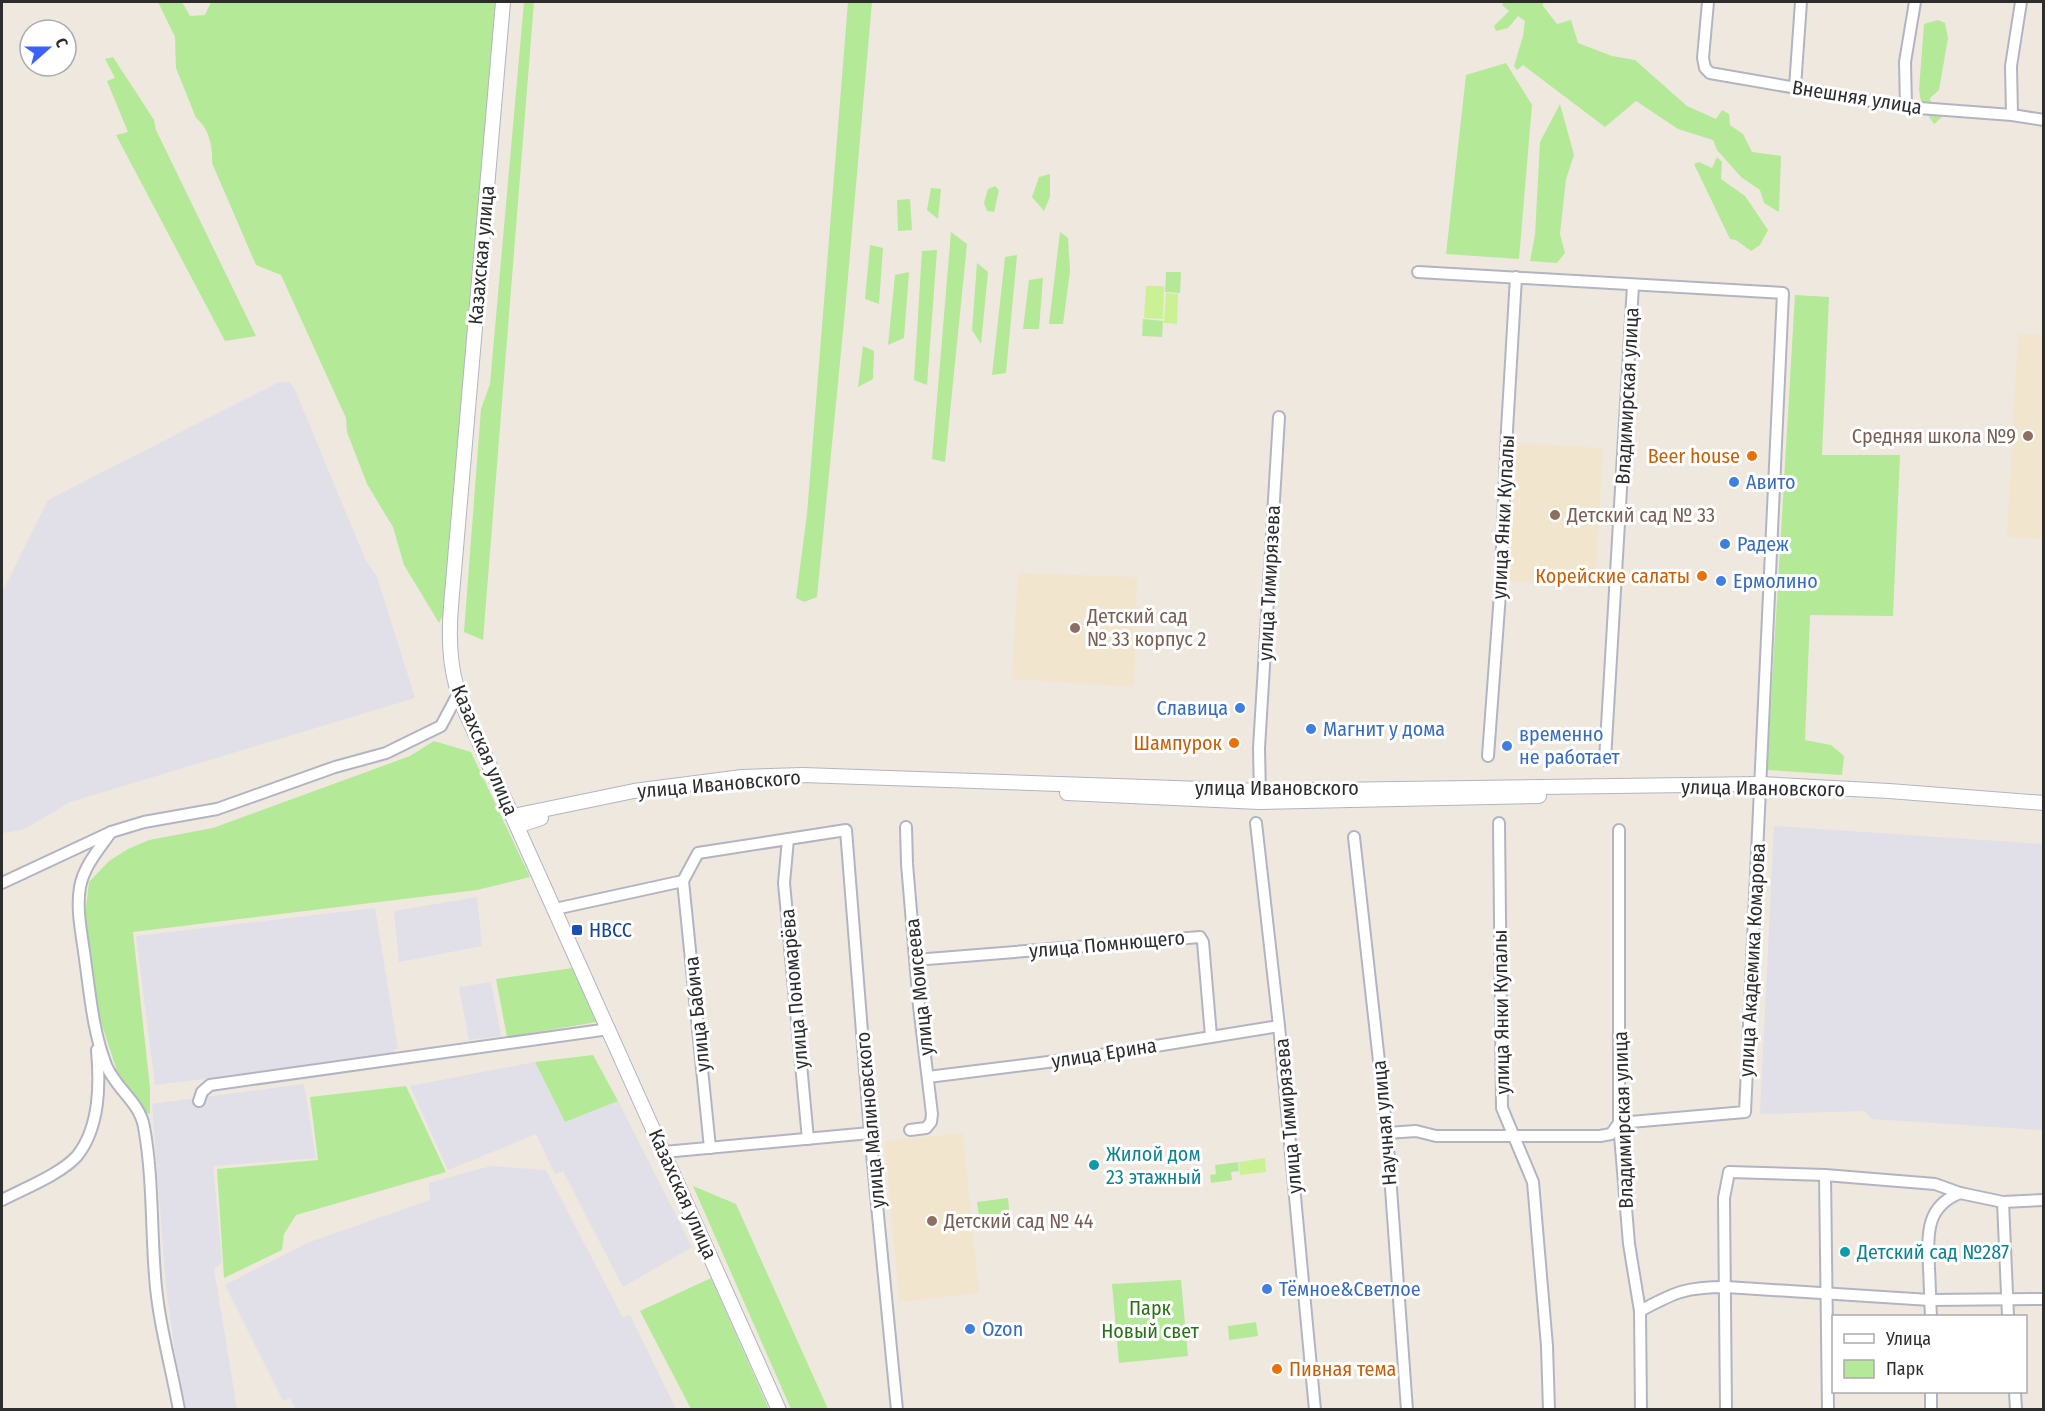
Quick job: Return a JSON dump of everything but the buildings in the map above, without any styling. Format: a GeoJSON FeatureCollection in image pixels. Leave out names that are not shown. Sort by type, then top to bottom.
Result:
{"type":"FeatureCollection","features":[{"type":"Feature","properties":{"kind":"street","name":"Казахская улица"},"geometry":{"type":"LineString","coordinates":[[503,2],[449,631],[451,666],[458,694],[779,1410]]}},
{"type":"Feature","properties":{"kind":"street","name":"Внешняя улица"},"geometry":{"type":"LineString","coordinates":[[1708,2],[1703,58],[1705,68],[1710,73],[1721,77],[1906,106],[2012,115],[2043,120]]}},
{"type":"Feature","properties":{"kind":"street"},"geometry":{"type":"LineString","coordinates":[[1795,87],[1801,2]]}},
{"type":"Feature","properties":{"kind":"street"},"geometry":{"type":"LineString","coordinates":[[1906,106],[1905,62],[1915,2]]}},
{"type":"Feature","properties":{"kind":"street"},"geometry":{"type":"LineString","coordinates":[[2012,115],[2011,66],[2021,2]]}},
{"type":"Feature","properties":{"kind":"street"},"geometry":{"type":"LineString","coordinates":[[1418,272],[1633,285]]}},
{"type":"Feature","properties":{"kind":"street","name":"улица Янки Купалы"},"geometry":{"type":"LineString","coordinates":[[1488,756],[1500,594],[1516,277]]}},
{"type":"Feature","properties":{"kind":"street","name":"улица Академика Комарова"},"geometry":{"type":"LineString","coordinates":[[1619,1123],[1744,1112],[1783,293],[1633,285]]}},
{"type":"Feature","properties":{"kind":"street","name":"Владимирская улица"},"geometry":{"type":"LineString","coordinates":[[1605,760],[1633,285]]}},
{"type":"Feature","properties":{"kind":"street","name":"улица Тимирязева"},"geometry":{"type":"LineString","coordinates":[[1260,796],[1259,748],[1279,417]]}},
{"type":"Feature","properties":{"kind":"street"},"geometry":{"type":"LineString","coordinates":[[2,883],[111,832],[144,822],[217,809],[335,767],[386,753],[441,726],[458,694]]}},
{"type":"Feature","properties":{"kind":"street","name":"улица Ивановского"},"geometry":{"type":"LineString","coordinates":[[515,821],[634,791],[742,777],[803,775],[1260,796],[1761,788],[1889,791],[2043,803]]}},
{"type":"Feature","properties":{"kind":"street","name":"улица Ивановского"},"geometry":{"type":"LineString","coordinates":[[1761,788],[2043,812]]}},
{"type":"Feature","properties":{"kind":"street","name":"улица Тимирязева"},"geometry":{"type":"LineString","coordinates":[[1256,823],[1280,1026],[1316,1410]]}},
{"type":"Feature","properties":{"kind":"street","name":"улица Янки Купалы"},"geometry":{"type":"LineString","coordinates":[[1499,823],[1502,1108],[1533,1182],[1547,1346],[1549,1410]]}},
{"type":"Feature","properties":{"kind":"street","name":"улица Моисеева"},"geometry":{"type":"LineString","coordinates":[[906,827],[915,960],[931,1122],[927,1128],[910,1130]]}},
{"type":"Feature","properties":{"kind":"street","name":"улица Малиновского"},"geometry":{"type":"LineString","coordinates":[[788,839],[846,830],[870,1134],[897,1410]]}},
{"type":"Feature","properties":{"kind":"street","name":"Владимирская улица"},"geometry":{"type":"LineString","coordinates":[[1619,830],[1619,1123],[1629,1244],[1640,1311],[1641,1410]]}},
{"type":"Feature","properties":{"kind":"street"},"geometry":{"type":"LineString","coordinates":[[2,1200],[56,1172],[76,1157],[90,1135],[97,1103],[99,1075],[78,910],[80,887],[86,868],[111,832]]}},
{"type":"Feature","properties":{"kind":"street","name":"Научная улица"},"geometry":{"type":"LineString","coordinates":[[1354,837],[1387,1132],[1407,1410]]}},
{"type":"Feature","properties":{"kind":"street"},"geometry":{"type":"LineString","coordinates":[[555,909],[683,880],[698,853],[788,839]]}},
{"type":"Feature","properties":{"kind":"street","name":"улица Пономарёва"},"geometry":{"type":"LineString","coordinates":[[788,839],[784,883],[808,1139]]}},
{"type":"Feature","properties":{"kind":"street","name":"улица Бабича"},"geometry":{"type":"LineString","coordinates":[[683,880],[710,1148]]}},
{"type":"Feature","properties":{"kind":"street","name":"улица Помнющего"},"geometry":{"type":"LineString","coordinates":[[915,960],[1200,937],[1203,942],[1211,1036]]}},
{"type":"Feature","properties":{"kind":"street"},"geometry":{"type":"LineString","coordinates":[[92,1011],[106,1065],[114,1080],[137,1108],[143,1123],[151,1168],[155,1276],[160,1325],[179,1410]]}},
{"type":"Feature","properties":{"kind":"street","name":"улица Ерина"},"geometry":{"type":"LineString","coordinates":[[928,1077],[1088,1057],[1280,1026]]}},
{"type":"Feature","properties":{"kind":"street"},"geometry":{"type":"LineString","coordinates":[[199,1101],[202,1092],[210,1085],[609,1029]]}},
{"type":"Feature","properties":{"kind":"street"},"geometry":{"type":"LineString","coordinates":[[1387,1132],[1416,1131],[1436,1136],[1600,1136],[1611,1134],[1619,1123]]}},
{"type":"Feature","properties":{"kind":"street"},"geometry":{"type":"LineString","coordinates":[[664,1152],[870,1134]]}},
{"type":"Feature","properties":{"kind":"street"},"geometry":{"type":"LineString","coordinates":[[1726,1410],[1724,1198],[1729,1172],[1825,1175],[1935,1184],[1960,1193],[2003,1202],[2043,1200]]}},
{"type":"Feature","properties":{"kind":"street"},"geometry":{"type":"LineString","coordinates":[[1825,1175],[1828,1410]]}},
{"type":"Feature","properties":{"kind":"street"},"geometry":{"type":"LineString","coordinates":[[1930,1315],[1928,1234],[1931,1219],[1945,1201],[1960,1193]]}},
{"type":"Feature","properties":{"kind":"street"},"geometry":{"type":"LineString","coordinates":[[2003,1202],[2008,1315]]}},
{"type":"Feature","properties":{"kind":"street"},"geometry":{"type":"LineString","coordinates":[[1640,1311],[1672,1294],[1696,1287],[1930,1300],[2043,1299]]}},
{"type":"Feature","properties":{"kind":"street"},"geometry":{"type":"LineString","coordinates":[[1931,1393],[1932,1410]]}},
{"type":"Feature","properties":{"kind":"street"},"geometry":{"type":"LineString","coordinates":[[2015,1393],[2016,1410]]}},
{"type":"Feature","properties":{"kind":"shaded area","name":"Средняя школа №9"},"geometry":{"type":"Polygon","coordinates":[[[2018,333],[2043,335],[2043,539],[2007,537],[2018,333]]]}},
{"type":"Feature","properties":{"kind":"shaded area"},"geometry":{"type":"Polygon","coordinates":[[[279,382],[290,382],[295,390],[366,561],[377,577],[415,698],[70,802],[23,830],[2,833],[2,589],[48,500],[279,382]]]}},
{"type":"Feature","properties":{"kind":"shaded area","name":"Детский сад № 33"},"geometry":{"type":"Polygon","coordinates":[[[1516,443],[1603,448],[1595,586],[1508,581],[1516,443]]]}},
{"type":"Feature","properties":{"kind":"shaded area","name":"Детский сад № 33 корпус 2"},"geometry":{"type":"Polygon","coordinates":[[[1018,573],[1137,577],[1134,687],[1012,679],[1018,573]]]}},
{"type":"Feature","properties":{"kind":"shaded area"},"geometry":{"type":"Polygon","coordinates":[[[1774,826],[2043,844],[2043,1130],[1872,1119],[1865,1111],[1760,1114],[1774,826]]]}},
{"type":"Feature","properties":{"kind":"shaded area"},"geometry":{"type":"Polygon","coordinates":[[[477,897],[482,946],[399,962],[394,911],[477,897]]]}},
{"type":"Feature","properties":{"kind":"shaded area"},"geometry":{"type":"Polygon","coordinates":[[[375,908],[398,1049],[394,1049],[395,1054],[155,1085],[136,936],[375,908]]]}},
{"type":"Feature","properties":{"kind":"shaded area"},"geometry":{"type":"Polygon","coordinates":[[[491,982],[501,1036],[469,1040],[459,987],[491,982]]]}},
{"type":"Feature","properties":{"kind":"shaded area"},"geometry":{"type":"Polygon","coordinates":[[[535,1062],[565,1122],[618,1101],[692,1247],[623,1287],[563,1171],[555,1174],[536,1134],[448,1170],[410,1086],[535,1062]]]}},
{"type":"Feature","properties":{"kind":"shaded area"},"geometry":{"type":"Polygon","coordinates":[[[304,1084],[316,1158],[213,1166],[222,1263],[214,1269],[237,1409],[183,1409],[166,1286],[152,1104],[304,1084]]]}},
{"type":"Feature","properties":{"kind":"shaded area","name":"Детский сад № 44"},"geometry":{"type":"Polygon","coordinates":[[[963,1133],[979,1293],[899,1302],[885,1141],[963,1133]]]}},
{"type":"Feature","properties":{"kind":"shaded area"},"geometry":{"type":"Polygon","coordinates":[[[491,1166],[546,1170],[623,1318],[630,1315],[676,1409],[296,1410],[290,1398],[283,1401],[225,1285],[307,1243],[430,1200],[429,1183],[491,1166]]]}},
{"type":"Feature","properties":{"kind":"green space"},"geometry":{"type":"Polygon","coordinates":[[[158,2],[182,2],[190,16],[205,15],[211,2],[496,2],[446,610],[439,623],[404,565],[393,527],[367,484],[347,432],[346,418],[281,275],[256,265],[212,163],[211,144],[207,132],[196,118],[176,68],[175,37],[158,2]]]}},
{"type":"Feature","properties":{"kind":"green space"},"geometry":{"type":"Polygon","coordinates":[[[524,2],[534,2],[483,640],[464,632],[481,409],[490,384],[524,2]]]}},
{"type":"Feature","properties":{"kind":"green space"},"geometry":{"type":"Polygon","coordinates":[[[848,2],[872,2],[817,597],[804,602],[796,598],[807,514],[848,2]]]}},
{"type":"Feature","properties":{"kind":"green space"},"geometry":{"type":"Polygon","coordinates":[[[1504,2],[1543,2],[1543,6],[1557,24],[1571,20],[1578,43],[1612,56],[1635,60],[1687,106],[1716,119],[1722,110],[1729,114],[1730,125],[1743,134],[1752,152],[1781,156],[1779,212],[1764,203],[1760,190],[1741,177],[1717,150],[1713,140],[1678,129],[1636,101],[1605,127],[1523,65],[1517,70],[1514,66],[1525,21],[1518,16],[1508,28],[1496,31],[1494,26],[1509,11],[1502,5],[1504,2]]]}},
{"type":"Feature","properties":{"kind":"green space"},"geometry":{"type":"Polygon","coordinates":[[[1938,20],[1945,23],[1948,38],[1939,90],[1930,98],[1932,108],[1943,116],[1934,124],[1922,106],[1919,90],[1924,24],[1938,20]]]}},
{"type":"Feature","properties":{"kind":"green space"},"geometry":{"type":"Polygon","coordinates":[[[113,57],[154,120],[156,130],[256,336],[225,341],[116,135],[128,132],[107,81],[115,78],[105,59],[113,57]]]}},
{"type":"Feature","properties":{"kind":"green space"},"geometry":{"type":"Polygon","coordinates":[[[1506,63],[1532,105],[1519,259],[1446,254],[1466,75],[1506,63]]]}},
{"type":"Feature","properties":{"kind":"green space"},"geometry":{"type":"Polygon","coordinates":[[[1560,104],[1574,155],[1566,179],[1560,234],[1565,253],[1557,263],[1530,261],[1535,235],[1540,142],[1560,104]]]}},
{"type":"Feature","properties":{"kind":"green space"},"geometry":{"type":"Polygon","coordinates":[[[1717,157],[1722,162],[1721,179],[1745,196],[1768,230],[1760,245],[1751,251],[1736,240],[1730,239],[1694,164],[1699,162],[1712,168],[1717,157]]]}},
{"type":"Feature","properties":{"kind":"green space"},"geometry":{"type":"Polygon","coordinates":[[[1050,174],[1050,197],[1044,211],[1032,197],[1039,177],[1050,174]]]}},
{"type":"Feature","properties":{"kind":"green space"},"geometry":{"type":"Polygon","coordinates":[[[995,186],[999,190],[994,212],[987,211],[984,203],[988,189],[995,186]]]}},
{"type":"Feature","properties":{"kind":"green space"},"geometry":{"type":"Polygon","coordinates":[[[931,188],[941,189],[938,219],[927,210],[931,188]]]}},
{"type":"Feature","properties":{"kind":"green space"},"geometry":{"type":"Polygon","coordinates":[[[910,199],[912,230],[898,231],[897,200],[910,199]]]}},
{"type":"Feature","properties":{"kind":"green space"},"geometry":{"type":"Polygon","coordinates":[[[951,232],[967,244],[945,462],[932,459],[951,232]]]}},
{"type":"Feature","properties":{"kind":"green space"},"geometry":{"type":"Polygon","coordinates":[[[1060,232],[1068,238],[1070,271],[1063,324],[1049,324],[1060,232]]]}},
{"type":"Feature","properties":{"kind":"green space"},"geometry":{"type":"Polygon","coordinates":[[[870,245],[883,248],[879,304],[865,299],[870,245]]]}},
{"type":"Feature","properties":{"kind":"green space"},"geometry":{"type":"Polygon","coordinates":[[[937,250],[927,385],[914,380],[922,251],[937,250]]]}},
{"type":"Feature","properties":{"kind":"green space"},"geometry":{"type":"Polygon","coordinates":[[[1017,255],[1006,373],[992,375],[1005,257],[1017,255]]]}},
{"type":"Feature","properties":{"kind":"green space"},"geometry":{"type":"Polygon","coordinates":[[[977,263],[988,272],[981,344],[972,330],[977,263]]]}},
{"type":"Feature","properties":{"kind":"green space"},"geometry":{"type":"Polygon","coordinates":[[[909,272],[904,338],[888,345],[895,275],[909,272]]]}},
{"type":"Feature","properties":{"kind":"green space"},"geometry":{"type":"Polygon","coordinates":[[[1166,272],[1181,272],[1180,293],[1165,292],[1166,272]]]}},
{"type":"Feature","properties":{"kind":"green space"},"geometry":{"type":"Polygon","coordinates":[[[1043,278],[1039,329],[1023,329],[1029,280],[1043,278]]]}},
{"type":"Feature","properties":{"kind":"green space"},"geometry":{"type":"Polygon","coordinates":[[[1146,286],[1164,286],[1163,319],[1144,318],[1146,286]]]}},
{"type":"Feature","properties":{"kind":"green space"},"geometry":{"type":"Polygon","coordinates":[[[1166,293],[1178,294],[1177,324],[1164,323],[1166,293]]]}},
{"type":"Feature","properties":{"kind":"green space"},"geometry":{"type":"Polygon","coordinates":[[[1795,295],[1829,297],[1822,455],[1900,455],[1893,616],[1810,615],[1805,740],[1831,745],[1844,756],[1842,775],[1767,770],[1795,295]]]}},
{"type":"Feature","properties":{"kind":"green space"},"geometry":{"type":"Polygon","coordinates":[[[1143,319],[1163,321],[1162,337],[1142,336],[1143,319]]]}},
{"type":"Feature","properties":{"kind":"green space"},"geometry":{"type":"Polygon","coordinates":[[[863,346],[874,351],[873,379],[858,387],[863,346]]]}},
{"type":"Feature","properties":{"kind":"green space"},"geometry":{"type":"Polygon","coordinates":[[[434,741],[471,752],[530,877],[477,890],[133,932],[150,1088],[150,1114],[142,1111],[117,1071],[97,1010],[84,924],[89,882],[109,861],[149,840],[213,828],[410,756],[434,741]]]}},
{"type":"Feature","properties":{"kind":"green space"},"geometry":{"type":"Polygon","coordinates":[[[573,968],[597,1022],[507,1037],[496,979],[573,968]]]}},
{"type":"Feature","properties":{"kind":"green space"},"geometry":{"type":"Polygon","coordinates":[[[593,1055],[618,1101],[565,1122],[535,1062],[593,1055]]]}},
{"type":"Feature","properties":{"kind":"green space"},"geometry":{"type":"Polygon","coordinates":[[[406,1086],[446,1172],[296,1215],[284,1234],[282,1250],[224,1278],[217,1169],[318,1160],[310,1097],[406,1086]]]}},
{"type":"Feature","properties":{"kind":"green space"},"geometry":{"type":"Polygon","coordinates":[[[1265,1158],[1266,1172],[1240,1175],[1239,1162],[1265,1158]]]}},
{"type":"Feature","properties":{"kind":"green space"},"geometry":{"type":"Polygon","coordinates":[[[1238,1162],[1239,1171],[1231,1172],[1232,1180],[1211,1183],[1210,1175],[1216,1174],[1215,1165],[1238,1162]]]}},
{"type":"Feature","properties":{"kind":"green space"},"geometry":{"type":"Polygon","coordinates":[[[693,1186],[736,1204],[828,1409],[791,1409],[693,1186]]]}},
{"type":"Feature","properties":{"kind":"green space"},"geometry":{"type":"Polygon","coordinates":[[[1008,1198],[1010,1221],[980,1224],[977,1202],[1008,1198]]]}},
{"type":"Feature","properties":{"kind":"green space"},"geometry":{"type":"Polygon","coordinates":[[[711,1278],[769,1409],[691,1409],[640,1311],[711,1278]]]}},
{"type":"Feature","properties":{"kind":"green space","name":"Парк Новый свет"},"geometry":{"type":"Polygon","coordinates":[[[1181,1280],[1188,1356],[1119,1363],[1112,1284],[1181,1280]]]}},
{"type":"Feature","properties":{"kind":"green space"},"geometry":{"type":"Polygon","coordinates":[[[1256,1322],[1258,1336],[1229,1340],[1228,1326],[1256,1322]]]}},
{"type":"Feature","properties":{"kind":"place","name":"Средняя школа №9"},"geometry":{"type":"Point","coordinates":[2028,436]}},
{"type":"Feature","properties":{"kind":"place","name":"Beer house"},"geometry":{"type":"Point","coordinates":[1752,456]}},
{"type":"Feature","properties":{"kind":"place","name":"Авито"},"geometry":{"type":"Point","coordinates":[1734,482]}},
{"type":"Feature","properties":{"kind":"place","name":"Детский сад № 33"},"geometry":{"type":"Point","coordinates":[1555,515]}},
{"type":"Feature","properties":{"kind":"place","name":"Радеж"},"geometry":{"type":"Point","coordinates":[1725,544]}},
{"type":"Feature","properties":{"kind":"place","name":"Корейские салаты"},"geometry":{"type":"Point","coordinates":[1702,576]}},
{"type":"Feature","properties":{"kind":"place","name":"Ермолино"},"geometry":{"type":"Point","coordinates":[1721,581]}},
{"type":"Feature","properties":{"kind":"place","name":"Детский сад № 33 корпус 2"},"geometry":{"type":"Point","coordinates":[1075,628]}},
{"type":"Feature","properties":{"kind":"place","name":"Славица"},"geometry":{"type":"Point","coordinates":[1240,708]}},
{"type":"Feature","properties":{"kind":"place","name":"Магнит у дома"},"geometry":{"type":"Point","coordinates":[1311,729]}},
{"type":"Feature","properties":{"kind":"place","name":"Шампурок"},"geometry":{"type":"Point","coordinates":[1234,743]}},
{"type":"Feature","properties":{"kind":"place","name":"временно не работает"},"geometry":{"type":"Point","coordinates":[1507,746]}},
{"type":"Feature","properties":{"kind":"place","name":"НВСС"},"geometry":{"type":"Point","coordinates":[577,930]}},
{"type":"Feature","properties":{"kind":"place","name":"Жилой дом 23 этажный"},"geometry":{"type":"Point","coordinates":[1094,1165]}},
{"type":"Feature","properties":{"kind":"place","name":"Детский сад № 44"},"geometry":{"type":"Point","coordinates":[932,1221]}},
{"type":"Feature","properties":{"kind":"place","name":"Детский сад №287"},"geometry":{"type":"Point","coordinates":[1845,1252]}},
{"type":"Feature","properties":{"kind":"place","name":"Тёмное&Светлое"},"geometry":{"type":"Point","coordinates":[1267,1289]}},
{"type":"Feature","properties":{"kind":"place","name":"Ozon"},"geometry":{"type":"Point","coordinates":[970,1329]}},
{"type":"Feature","properties":{"kind":"place","name":"Пивная тема"},"geometry":{"type":"Point","coordinates":[1277,1369]}}]}
